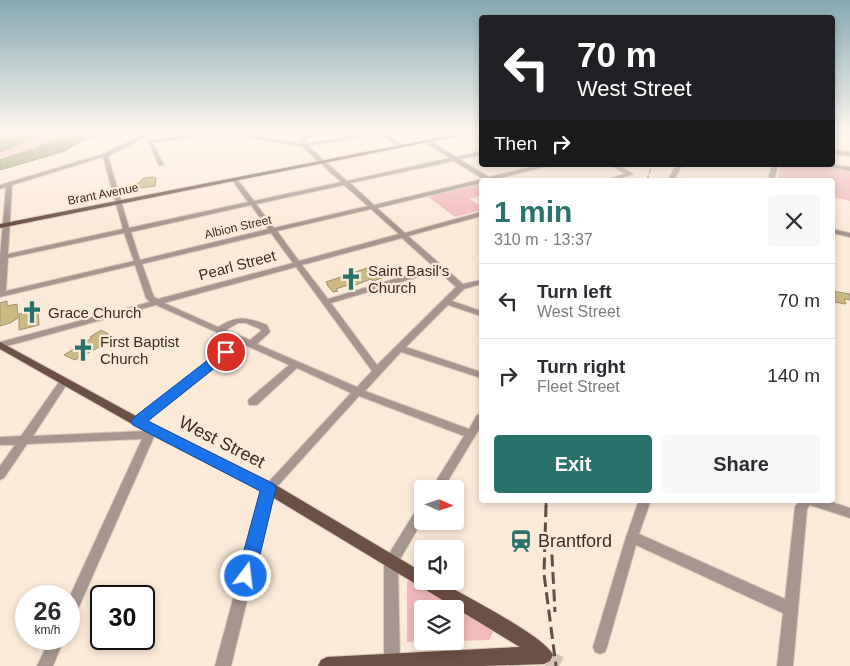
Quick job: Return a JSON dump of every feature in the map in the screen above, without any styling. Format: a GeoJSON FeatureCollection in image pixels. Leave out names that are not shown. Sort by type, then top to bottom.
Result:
{"type":"FeatureCollection","features":[{"type":"Feature","properties":{"kind":"main road","name":"Brant Avenue"},"geometry":{"type":"LineString","coordinates":[[3,226],[318,163]]}},
{"type":"Feature","properties":{"kind":"main road","name":"West Street"},"geometry":{"type":"LineString","coordinates":[[0,345],[138,421],[151,432],[269,488],[414,576]]}},
{"type":"Feature","properties":{"kind":"main road","name":"West Street"},"geometry":{"type":"LineString","coordinates":[[392,664],[545,656],[522,638],[439,590]]}},
{"type":"Feature","properties":{"kind":"main road"},"geometry":{"type":"LineString","coordinates":[[327,666],[392,664]]}},
{"type":"Feature","properties":{"kind":"street"},"geometry":{"type":"LineString","coordinates":[[0,187],[77,163]]}},
{"type":"Feature","properties":{"kind":"street"},"geometry":{"type":"LineString","coordinates":[[108,163],[127,231],[150,298],[246,343],[359,392],[470,434]]}},
{"type":"Feature","properties":{"kind":"street"},"geometry":{"type":"LineString","coordinates":[[324,163],[461,287]]}},
{"type":"Feature","properties":{"kind":"street"},"geometry":{"type":"LineString","coordinates":[[3,258],[432,163]]}},
{"type":"Feature","properties":{"kind":"street"},"geometry":{"type":"LineString","coordinates":[[462,163],[485,178]]}},
{"type":"Feature","properties":{"kind":"street"},"geometry":{"type":"LineString","coordinates":[[496,178],[540,167]]}},
{"type":"Feature","properties":{"kind":"street"},"geometry":{"type":"LineString","coordinates":[[618,167],[630,174]]}},
{"type":"Feature","properties":{"kind":"street"},"geometry":{"type":"LineString","coordinates":[[834,167],[850,170]]}},
{"type":"Feature","properties":{"kind":"street"},"geometry":{"type":"LineString","coordinates":[[615,178],[630,174]]}},
{"type":"Feature","properties":{"kind":"street"},"geometry":{"type":"LineString","coordinates":[[235,180],[377,371]]}},
{"type":"Feature","properties":{"kind":"street","name":"Albion Street"},"geometry":{"type":"LineString","coordinates":[[1,295],[479,181]]}},
{"type":"Feature","properties":{"kind":"street"},"geometry":{"type":"LineString","coordinates":[[1,295],[3,226],[9,185]]}},
{"type":"Feature","properties":{"kind":"street","name":"Pearl Street"},"geometry":{"type":"LineString","coordinates":[[0,345],[155,301],[479,215]]}},
{"type":"Feature","properties":{"kind":"street"},"geometry":{"type":"LineString","coordinates":[[835,232],[850,235]]}},
{"type":"Feature","properties":{"kind":"street"},"geometry":{"type":"LineString","coordinates":[[326,302],[439,268]]}},
{"type":"Feature","properties":{"kind":"street"},"geometry":{"type":"LineString","coordinates":[[223,666],[269,488],[377,371],[461,287],[479,282]]}},
{"type":"Feature","properties":{"kind":"street"},"geometry":{"type":"LineString","coordinates":[[447,302],[479,313]]}},
{"type":"Feature","properties":{"kind":"street"},"geometry":{"type":"LineString","coordinates":[[138,421],[246,343],[266,332],[264,327],[246,320],[235,320],[219,330]]}},
{"type":"Feature","properties":{"kind":"street"},"geometry":{"type":"LineString","coordinates":[[401,348],[479,374]]}},
{"type":"Feature","properties":{"kind":"street"},"geometry":{"type":"LineString","coordinates":[[253,402],[296,364]]}},
{"type":"Feature","properties":{"kind":"street"},"geometry":{"type":"LineString","coordinates":[[0,476],[64,381]]}},
{"type":"Feature","properties":{"kind":"street"},"geometry":{"type":"LineString","coordinates":[[442,480],[479,421]]}},
{"type":"Feature","properties":{"kind":"street"},"geometry":{"type":"LineString","coordinates":[[0,441],[151,432],[80,590]]}},
{"type":"Feature","properties":{"kind":"street"},"geometry":{"type":"LineString","coordinates":[[600,647],[632,537],[644,503]]}},
{"type":"Feature","properties":{"kind":"street"},"geometry":{"type":"LineString","coordinates":[[785,666],[801,507],[805,503]]}},
{"type":"Feature","properties":{"kind":"street"},"geometry":{"type":"LineString","coordinates":[[818,503],[850,513]]}},
{"type":"Feature","properties":{"kind":"street"},"geometry":{"type":"LineString","coordinates":[[392,664],[391,562],[414,524]]}},
{"type":"Feature","properties":{"kind":"street"},"geometry":{"type":"LineString","coordinates":[[632,537],[791,609]]}},
{"type":"Feature","properties":{"kind":"street"},"geometry":{"type":"LineString","coordinates":[[45,666],[52,650]]}},
{"type":"Feature","properties":{"kind":"shaded area"},"geometry":{"type":"Polygon","coordinates":[[[0,163],[24,163],[0,170],[0,163]]]}},
{"type":"Feature","properties":{"kind":"shaded area"},"geometry":{"type":"Polygon","coordinates":[[[780,167],[833,167],[850,170],[850,201],[835,197],[835,178],[778,178],[780,167]]]}},
{"type":"Feature","properties":{"kind":"shaded area"},"geometry":{"type":"Polygon","coordinates":[[[478,184],[479,196],[470,199],[479,206],[479,211],[455,217],[427,196],[478,184]]]}},
{"type":"Feature","properties":{"kind":"shaded area"},"geometry":{"type":"Polygon","coordinates":[[[407,581],[411,581],[414,583],[414,590],[426,590],[443,600],[414,600],[414,642],[407,642],[407,581]]]}},
{"type":"Feature","properties":{"kind":"shaded area"},"geometry":{"type":"Polygon","coordinates":[[[464,612],[494,630],[489,640],[464,641],[464,612]]]}},
{"type":"Feature","properties":{"kind":"building"},"geometry":{"type":"Polygon","coordinates":[[[144,178],[156,178],[155,186],[131,189],[132,192],[127,193],[125,188],[141,182],[144,178]]]}},
{"type":"Feature","properties":{"kind":"building","name":"Saint Basil's Church"},"geometry":{"type":"Polygon","coordinates":[[[373,266],[385,277],[373,281],[371,279],[353,286],[351,284],[336,289],[338,291],[333,292],[327,285],[326,282],[373,266]]]}},
{"type":"Feature","properties":{"kind":"building"},"geometry":{"type":"Polygon","coordinates":[[[835,292],[850,294],[850,300],[844,299],[846,304],[835,302],[835,292]]]}},
{"type":"Feature","properties":{"kind":"building"},"geometry":{"type":"Polygon","coordinates":[[[7,301],[7,306],[17,304],[18,318],[0,326],[0,303],[7,301]]]}},
{"type":"Feature","properties":{"kind":"building"},"geometry":{"type":"Polygon","coordinates":[[[38,309],[39,325],[19,330],[19,314],[38,309]]]}},
{"type":"Feature","properties":{"kind":"building","name":"First Baptist Church"},"geometry":{"type":"Polygon","coordinates":[[[101,330],[116,338],[75,360],[64,355],[92,338],[90,337],[101,330]]]}},
{"type":"Feature","properties":{"kind":"tunnel"},"geometry":{"type":"LineString","coordinates":[[546,657],[563,666]]}},
{"type":"Feature","properties":{"kind":"railway"},"geometry":{"type":"LineString","coordinates":[[648,178],[651,167]]}},
{"type":"Feature","properties":{"kind":"railway"},"geometry":{"type":"LineString","coordinates":[[546,505],[544,574],[556,666]]}},
{"type":"Feature","properties":{"kind":"railway"},"geometry":{"type":"LineString","coordinates":[[551,537],[555,612]]}},
{"type":"Feature","properties":{"kind":"place","name":"Saint Basil's Church"},"geometry":{"type":"Point","coordinates":[351,279]}},
{"type":"Feature","properties":{"kind":"place","name":"Grace Church"},"geometry":{"type":"Point","coordinates":[32,312]}},
{"type":"Feature","properties":{"kind":"place","name":"First Baptist Church"},"geometry":{"type":"Point","coordinates":[83,350]}},
{"type":"Feature","properties":{"kind":"place","name":"Brantford"},"geometry":{"type":"Point","coordinates":[521,541]}},
{"type":"Feature","properties":{"kind":"route"},"geometry":{"type":"LineString","coordinates":[[226,352],[138,421],[152,430],[269,488],[246,576]]}}]}
